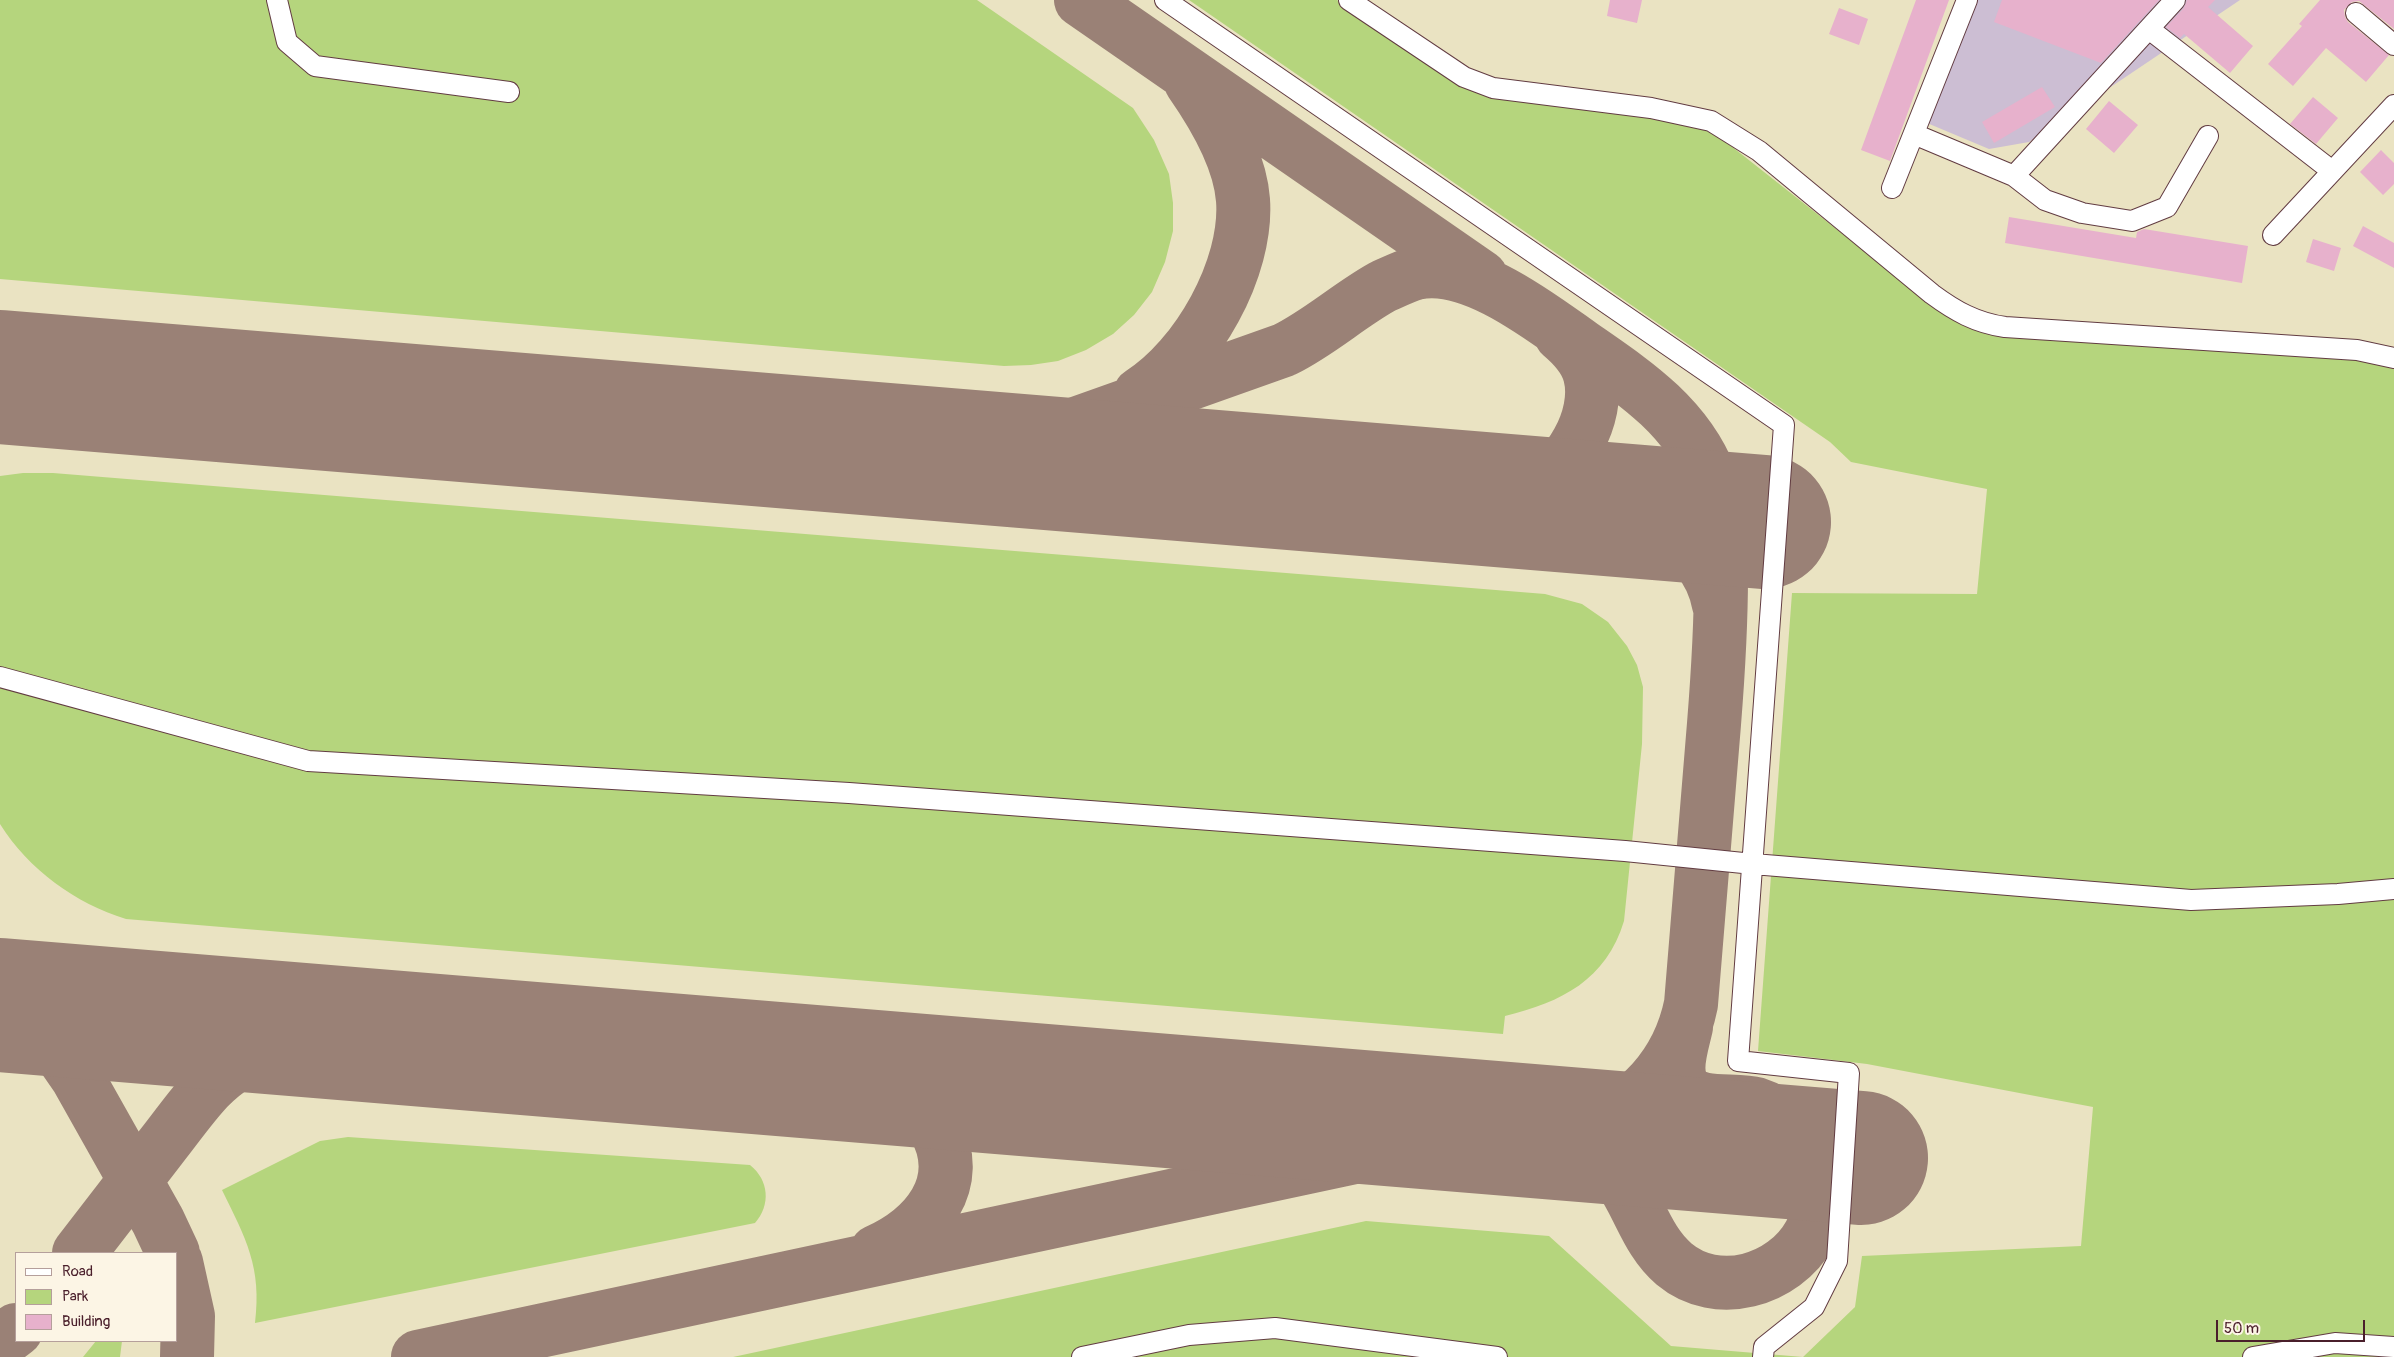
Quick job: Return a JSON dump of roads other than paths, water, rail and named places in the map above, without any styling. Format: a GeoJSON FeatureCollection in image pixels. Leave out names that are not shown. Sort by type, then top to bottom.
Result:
{"type":"FeatureCollection","features":[{"type":"Feature","properties":{"kind":"street"},"geometry":{"type":"LineString","coordinates":[[277,0],[287,42],[315,66],[509,92]]}},
{"type":"Feature","properties":{"kind":"street"},"geometry":{"type":"LineString","coordinates":[[1165,0],[1784,425],[1738,1061],[1849,1073],[1837,1261],[1814,1307],[1764,1347],[1763,1357]]}},
{"type":"Feature","properties":{"kind":"street"},"geometry":{"type":"LineString","coordinates":[[1349,0],[1464,77],[1480,84],[1493,88],[1651,108],[1711,121],[1759,151],[1932,294],[1958,312],[1976,320],[2005,327],[2357,350],[2394,358]]}},
{"type":"Feature","properties":{"kind":"street"},"geometry":{"type":"LineString","coordinates":[[1369,0],[1469,68],[1492,77],[1652,98],[1702,108],[1730,120],[1764,141],[1796,166],[1940,285],[1980,310],[2009,316],[2356,337],[2394,345]]}},
{"type":"Feature","properties":{"kind":"street"},"geometry":{"type":"LineString","coordinates":[[1892,188],[1967,0]]}},
{"type":"Feature","properties":{"kind":"street"},"geometry":{"type":"LineString","coordinates":[[2014,176],[2175,0]]}},
{"type":"Feature","properties":{"kind":"street"},"geometry":{"type":"LineString","coordinates":[[2356,13],[2394,45]]}},
{"type":"Feature","properties":{"kind":"street"},"geometry":{"type":"LineString","coordinates":[[2149,29],[2332,171]]}},
{"type":"Feature","properties":{"kind":"street"},"geometry":{"type":"LineString","coordinates":[[2273,234],[2394,105]]}},
{"type":"Feature","properties":{"kind":"street"},"geometry":{"type":"LineString","coordinates":[[1914,134],[2014,176],[2045,200],[2082,213],[2132,221],[2167,207],[2208,136]]}},
{"type":"Feature","properties":{"kind":"street"},"geometry":{"type":"LineString","coordinates":[[0,677],[308,761],[849,793],[1625,851],[1753,864],[2191,900],[2338,894],[2394,889]]}},
{"type":"Feature","properties":{"kind":"street"},"geometry":{"type":"LineString","coordinates":[[1082,1357],[1189,1335],[1275,1328],[1497,1357]]}},
{"type":"Feature","properties":{"kind":"street"},"geometry":{"type":"LineString","coordinates":[[2253,1357],[2335,1343],[2394,1347]]}}]}
